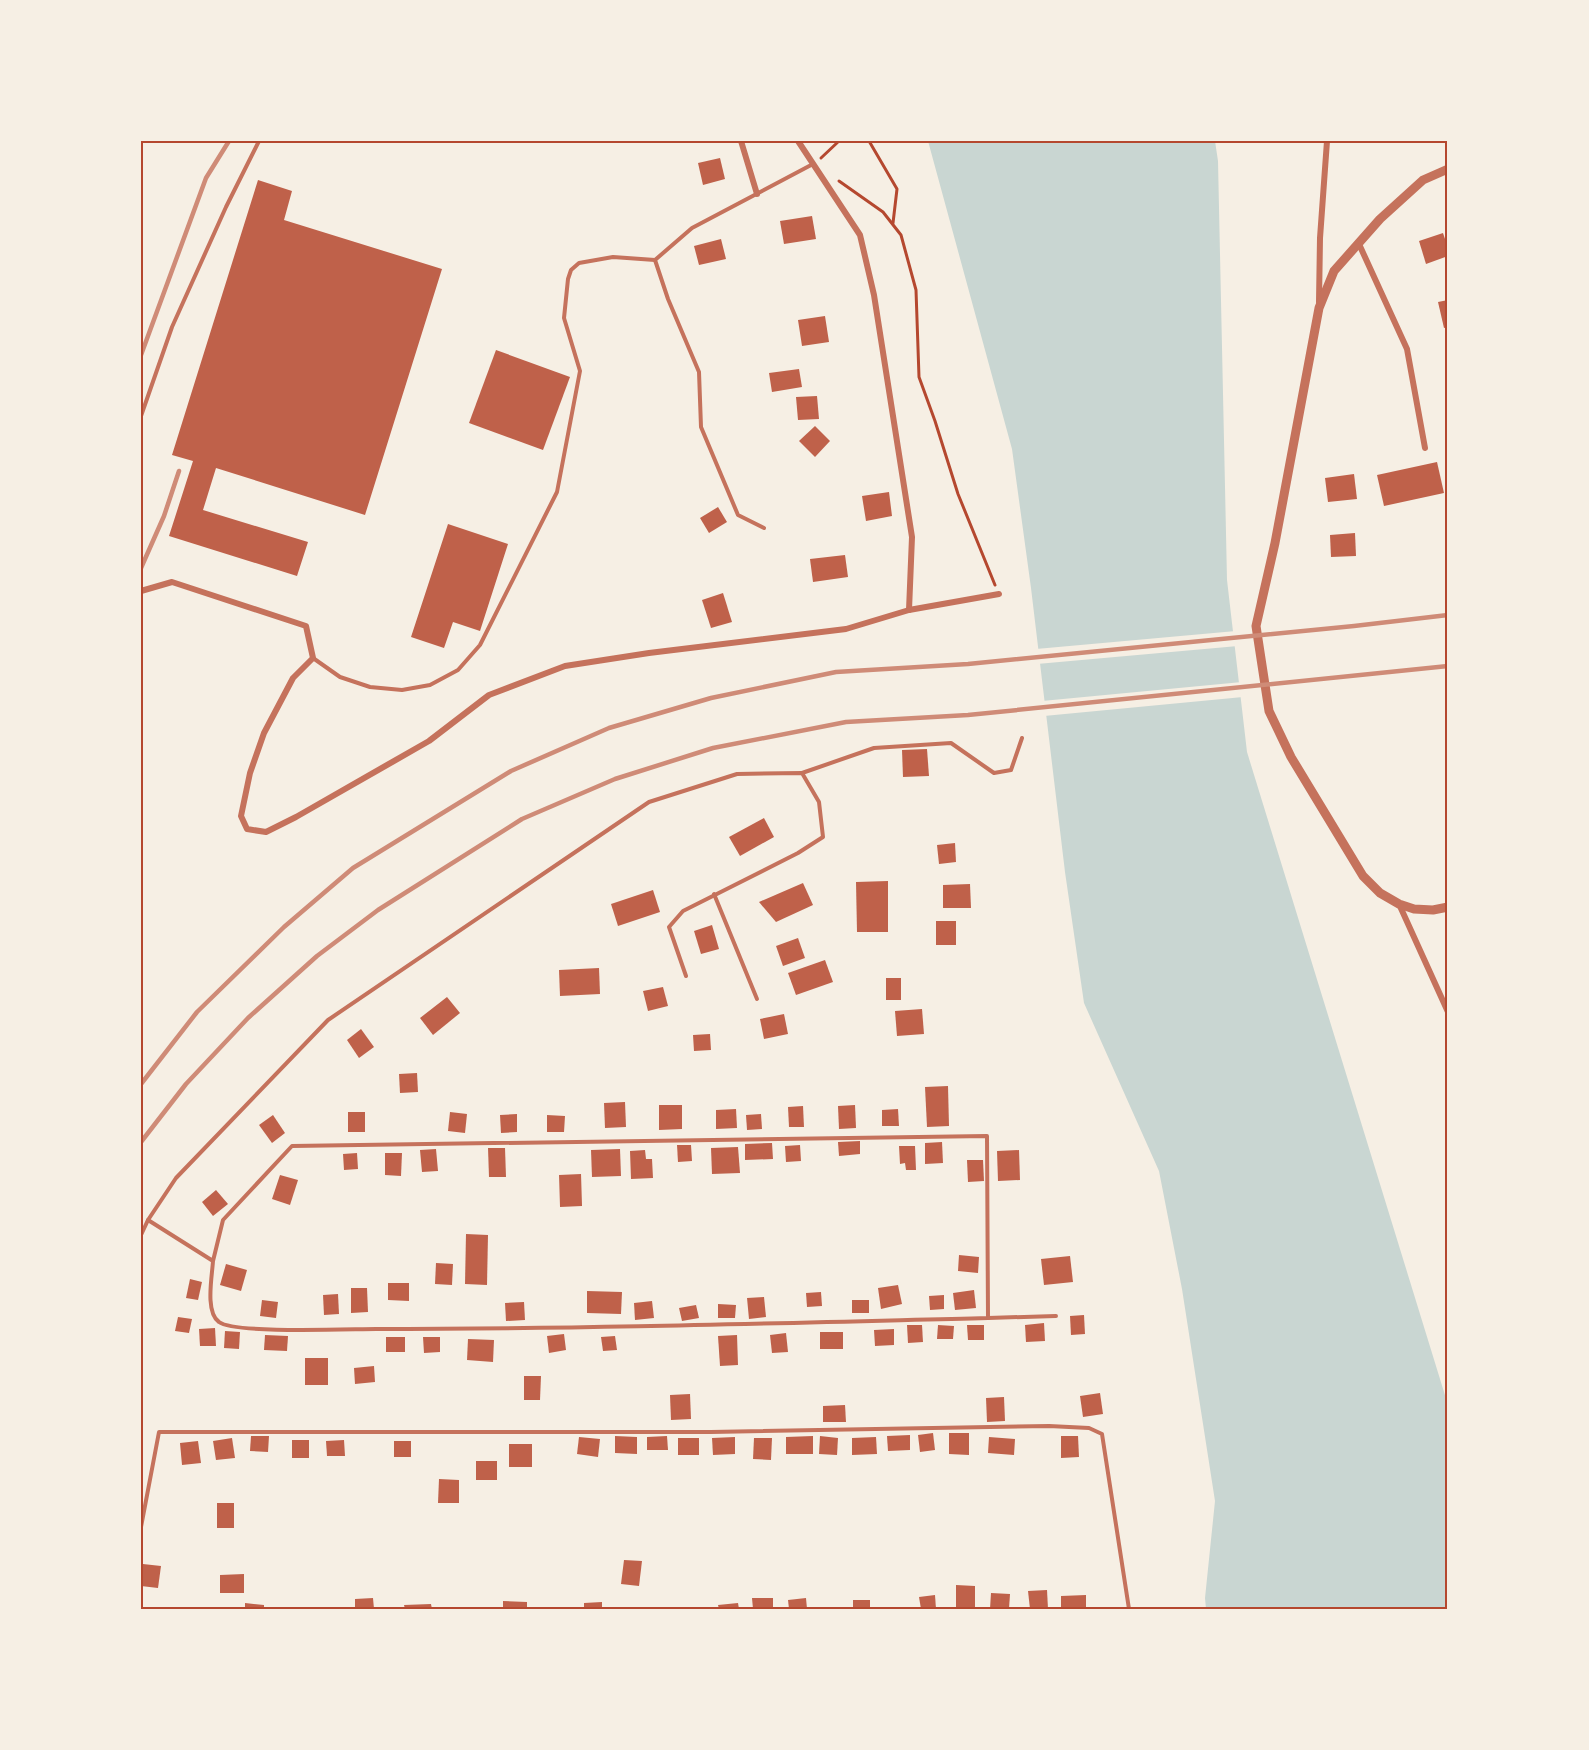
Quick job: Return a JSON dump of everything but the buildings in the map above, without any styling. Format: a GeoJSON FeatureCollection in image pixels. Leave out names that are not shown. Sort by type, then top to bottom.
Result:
{"type":"FeatureCollection","features":[{"type":"Feature","properties":{"kind":"street"},"geometry":{"type":"LineString","coordinates":[[741,141],[758,194]]}},
{"type":"Feature","properties":{"kind":"street"},"geometry":{"type":"LineString","coordinates":[[798,141],[860,235],[874,295],[912,537],[909,610]]}},
{"type":"Feature","properties":{"kind":"street"},"geometry":{"type":"LineString","coordinates":[[1328,141],[1320,238],[1319,308],[1275,543],[1256,626],[1269,711],[1291,757],[1364,876],[1380,893],[1398,904],[1414,909],[1433,910],[1448,907]]}},
{"type":"Feature","properties":{"kind":"street"},"geometry":{"type":"LineString","coordinates":[[1319,308],[1335,271],[1380,219],[1423,180],[1448,169]]}},
{"type":"Feature","properties":{"kind":"street"},"geometry":{"type":"LineString","coordinates":[[1359,244],[1407,349],[1425,448]]}},
{"type":"Feature","properties":{"kind":"street"},"geometry":{"type":"LineString","coordinates":[[141,591],[171,582],[306,626],[313,658],[293,678],[264,733],[250,773],[241,816],[247,829],[266,832],[429,741],[489,695],[565,666],[649,653],[846,629],[909,610],[999,594]]}},
{"type":"Feature","properties":{"kind":"street"},"geometry":{"type":"LineString","coordinates":[[1398,904],[1448,1012]]}},
{"type":"Feature","properties":{"kind":"lane"},"geometry":{"type":"LineString","coordinates":[[141,416],[172,327],[226,207],[259,141]]}},
{"type":"Feature","properties":{"kind":"lane"},"geometry":{"type":"LineString","coordinates":[[313,658],[340,677],[370,687],[402,690],[430,686],[458,670],[480,645],[557,492],[580,371],[564,318],[567,279],[572,270],[579,263],[613,257],[656,260],[692,228],[814,164]]}},
{"type":"Feature","properties":{"kind":"lane"},"geometry":{"type":"LineString","coordinates":[[656,260],[668,299],[699,372],[701,427],[738,515],[764,528]]}},
{"type":"Feature","properties":{"kind":"lane"},"geometry":{"type":"LineString","coordinates":[[141,1235],[148,1220],[176,1178],[328,1020],[649,802],[737,774],[802,773],[874,748],[951,743],[994,773],[1011,770],[1022,738]]}},
{"type":"Feature","properties":{"kind":"lane"},"geometry":{"type":"LineString","coordinates":[[686,976],[669,927],[683,911],[798,853],[823,837],[819,802],[802,773]]}},
{"type":"Feature","properties":{"kind":"lane"},"geometry":{"type":"LineString","coordinates":[[714,894],[757,999]]}},
{"type":"Feature","properties":{"kind":"lane"},"geometry":{"type":"LineString","coordinates":[[988,1318],[987,1136],[292,1146],[223,1220],[213,1261],[210,1309],[218,1322],[230,1326],[280,1330],[574,1329],[988,1318],[1056,1316]]}},
{"type":"Feature","properties":{"kind":"lane"},"geometry":{"type":"LineString","coordinates":[[148,1220],[213,1261]]}},
{"type":"Feature","properties":{"kind":"lane"},"geometry":{"type":"LineString","coordinates":[[141,1527],[159,1432],[711,1432],[1049,1426],[1089,1428],[1102,1434],[1129,1609]]}},
{"type":"Feature","properties":{"kind":"path"},"geometry":{"type":"LineString","coordinates":[[839,141],[814,164],[884,212],[901,235],[916,290],[919,376],[958,494],[999,594]]}},
{"type":"Feature","properties":{"kind":"path"},"geometry":{"type":"LineString","coordinates":[[869,141],[897,189],[893,225]]}},
{"type":"Feature","properties":{"kind":"shaded area"},"geometry":{"type":"Polygon","coordinates":[[[928,141],[1215,141],[1218,161],[1227,580],[1247,752],[1448,1405],[1448,1609],[1206,1609],[1205,1598],[1215,1501],[1182,1289],[1159,1171],[1084,1003],[1065,872],[1012,449],[928,141]]]}},
{"type":"Feature","properties":{"kind":"pier"},"geometry":{"type":"Polygon","coordinates":[[[1236,631],[1238,646],[1037,664],[1036,649],[1236,631]]]}},
{"type":"Feature","properties":{"kind":"pier"},"geometry":{"type":"Polygon","coordinates":[[[1242,682],[1243,697],[1044,716],[1042,701],[1242,682]]]}},
{"type":"Feature","properties":{"kind":"railway"},"geometry":{"type":"LineString","coordinates":[[141,355],[206,178],[229,141]]}},
{"type":"Feature","properties":{"kind":"railway"},"geometry":{"type":"LineString","coordinates":[[141,568],[164,516],[179,471]]}},
{"type":"Feature","properties":{"kind":"railway"},"geometry":{"type":"LineString","coordinates":[[141,1084],[197,1012],[284,927],[353,868],[511,771],[609,728],[711,698],[836,672],[968,664],[1448,615]]}},
{"type":"Feature","properties":{"kind":"railway"},"geometry":{"type":"LineString","coordinates":[[141,1142],[186,1084],[248,1018],[317,956],[378,910],[522,819],[615,779],[713,748],[846,722],[968,715],[1448,666]]}}]}
